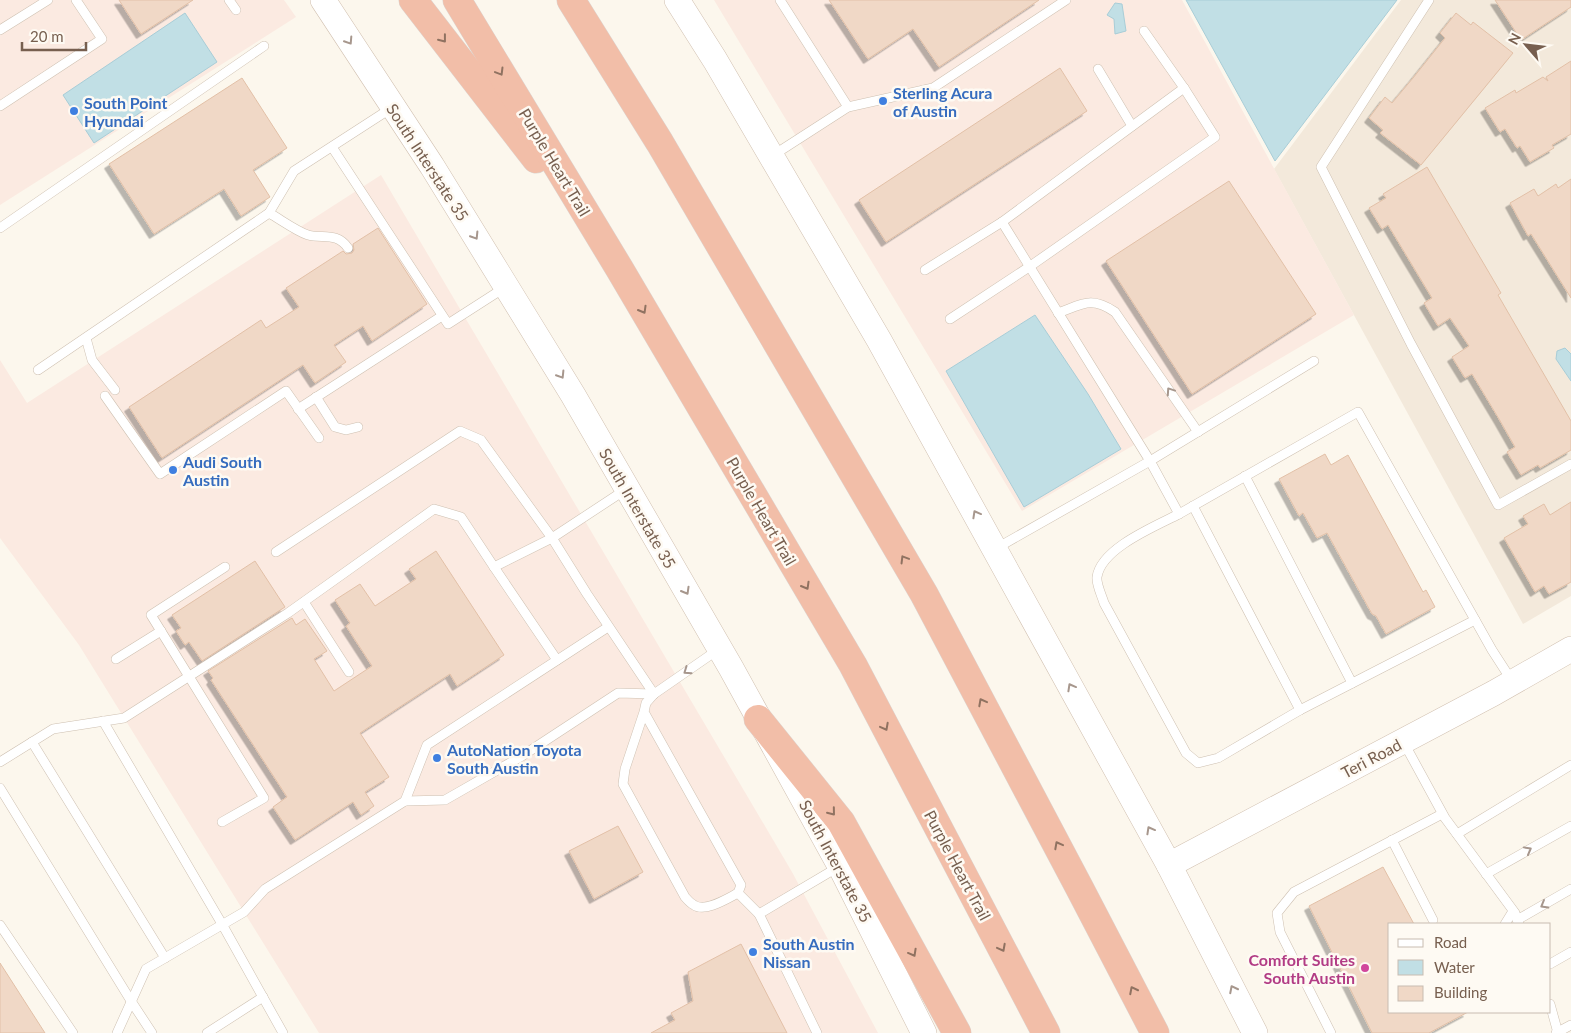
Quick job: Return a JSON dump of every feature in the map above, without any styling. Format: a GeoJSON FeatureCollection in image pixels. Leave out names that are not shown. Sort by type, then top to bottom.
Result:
{"type":"FeatureCollection","features":[{"type":"Feature","properties":{"kind":"highway"},"geometry":{"type":"LineString","coordinates":[[413,0],[619,268]]}},
{"type":"Feature","properties":{"kind":"highway","name":"Purple Heart Trail"},"geometry":{"type":"LineString","coordinates":[[457,0],[619,268],[852,665],[1046,1033]]}},
{"type":"Feature","properties":{"kind":"highway"},"geometry":{"type":"LineString","coordinates":[[571,0],[660,143],[924,594],[1155,1033]]}},
{"type":"Feature","properties":{"kind":"highway"},"geometry":{"type":"LineString","coordinates":[[758,719],[841,822],[957,1033]]}},
{"type":"Feature","properties":{"kind":"main road","name":"South Interstate 35"},"geometry":{"type":"LineString","coordinates":[[323,0],[432,166],[573,395],[719,648],[840,866],[924,1033]]}},
{"type":"Feature","properties":{"kind":"main road"},"geometry":{"type":"LineString","coordinates":[[677,0],[715,60],[880,340],[1169,865],[1255,1033]]}},
{"type":"Feature","properties":{"kind":"main road","name":"Teri Road"},"geometry":{"type":"LineString","coordinates":[[1169,865],[1513,682],[1571,649]]}},
{"type":"Feature","properties":{"kind":"lane"},"geometry":{"type":"LineString","coordinates":[[0,30],[48,0]]}},
{"type":"Feature","properties":{"kind":"lane"},"geometry":{"type":"LineString","coordinates":[[0,106],[102,39],[76,0]]}},
{"type":"Feature","properties":{"kind":"lane"},"geometry":{"type":"LineString","coordinates":[[229,0],[236,10]]}},
{"type":"Feature","properties":{"kind":"lane"},"geometry":{"type":"LineString","coordinates":[[780,0],[848,107]]}},
{"type":"Feature","properties":{"kind":"lane"},"geometry":{"type":"LineString","coordinates":[[772,156],[848,107],[933,88],[1066,0]]}},
{"type":"Feature","properties":{"kind":"lane"},"geometry":{"type":"LineString","coordinates":[[1429,0],[1321,167],[1411,344],[1498,505],[1571,464]]}},
{"type":"Feature","properties":{"kind":"lane"},"geometry":{"type":"LineString","coordinates":[[950,318],[1029,266],[1215,137],[1184,88],[1144,31]]}},
{"type":"Feature","properties":{"kind":"lane"},"geometry":{"type":"LineString","coordinates":[[0,228],[264,46]]}},
{"type":"Feature","properties":{"kind":"lane"},"geometry":{"type":"LineString","coordinates":[[1098,69],[1132,126]]}},
{"type":"Feature","properties":{"kind":"lane"},"geometry":{"type":"LineString","coordinates":[[925,270],[1002,222],[1184,88]]}},
{"type":"Feature","properties":{"kind":"lane"},"geometry":{"type":"LineString","coordinates":[[38,370],[269,213],[294,171],[393,107]]}},
{"type":"Feature","properties":{"kind":"lane"},"geometry":{"type":"LineString","coordinates":[[332,147],[448,324],[506,286]]}},
{"type":"Feature","properties":{"kind":"lane"},"geometry":{"type":"LineString","coordinates":[[269,213],[307,235],[335,238],[344,241],[348,248]]}},
{"type":"Feature","properties":{"kind":"lane"},"geometry":{"type":"LineString","coordinates":[[1002,222],[1150,461],[1179,514]]}},
{"type":"Feature","properties":{"kind":"lane"},"geometry":{"type":"LineString","coordinates":[[1058,314],[1088,302],[1103,304],[1115,312],[1198,432]]}},
{"type":"Feature","properties":{"kind":"lane"},"geometry":{"type":"LineString","coordinates":[[298,409],[442,316]]}},
{"type":"Feature","properties":{"kind":"lane"},"geometry":{"type":"LineString","coordinates":[[86,338],[92,360],[115,390]]}},
{"type":"Feature","properties":{"kind":"lane"},"geometry":{"type":"LineString","coordinates":[[995,550],[1150,461],[1314,361]]}},
{"type":"Feature","properties":{"kind":"lane"},"geometry":{"type":"LineString","coordinates":[[105,396],[160,474],[286,391],[319,438]]}},
{"type":"Feature","properties":{"kind":"lane"},"geometry":{"type":"LineString","coordinates":[[316,397],[336,427],[346,430],[358,427]]}},
{"type":"Feature","properties":{"kind":"lane"},"geometry":{"type":"LineString","coordinates":[[1475,620],[1300,710],[1218,758],[1198,763],[1186,754],[1104,603],[1097,577],[1105,558],[1125,542],[1194,506],[1358,412],[1475,620],[1513,682]]}},
{"type":"Feature","properties":{"kind":"lane"},"geometry":{"type":"LineString","coordinates":[[276,552],[460,431],[481,440],[552,538],[608,627],[654,694]]}},
{"type":"Feature","properties":{"kind":"lane"},"geometry":{"type":"LineString","coordinates":[[1245,476],[1352,683]]}},
{"type":"Feature","properties":{"kind":"lane"},"geometry":{"type":"LineString","coordinates":[[494,567],[552,538],[627,489]]}},
{"type":"Feature","properties":{"kind":"lane"},"geometry":{"type":"LineString","coordinates":[[1194,506],[1300,710]]}},
{"type":"Feature","properties":{"kind":"lane"},"geometry":{"type":"LineString","coordinates":[[0,762],[53,729],[124,718],[304,602],[434,509],[461,517],[557,660]]}},
{"type":"Feature","properties":{"kind":"lane"},"geometry":{"type":"LineString","coordinates":[[222,822],[264,798],[190,676],[150,615],[225,567]]}},
{"type":"Feature","properties":{"kind":"lane"},"geometry":{"type":"LineString","coordinates":[[304,602],[349,672]]}},
{"type":"Feature","properties":{"kind":"lane"},"geometry":{"type":"LineString","coordinates":[[406,800],[427,745],[608,627]]}},
{"type":"Feature","properties":{"kind":"lane"},"geometry":{"type":"LineString","coordinates":[[116,659],[161,631]]}},
{"type":"Feature","properties":{"kind":"lane"},"geometry":{"type":"LineString","coordinates":[[644,712],[741,885],[738,892],[722,901],[702,908],[694,906],[685,897],[623,784],[625,770],[646,704],[654,694],[719,648]]}},
{"type":"Feature","properties":{"kind":"lane"},"geometry":{"type":"LineString","coordinates":[[117,1033],[146,969],[244,912],[265,889],[406,800],[445,800],[522,756],[618,692],[654,694]]}},
{"type":"Feature","properties":{"kind":"lane"},"geometry":{"type":"LineString","coordinates":[[103,721],[222,924],[283,1033]]}},
{"type":"Feature","properties":{"kind":"lane"},"geometry":{"type":"LineString","coordinates":[[1402,741],[1442,814],[1513,911],[1518,922],[1571,890]]}},
{"type":"Feature","properties":{"kind":"lane"},"geometry":{"type":"LineString","coordinates":[[32,742],[165,958]]}},
{"type":"Feature","properties":{"kind":"lane"},"geometry":{"type":"LineString","coordinates":[[1457,834],[1571,765]]}},
{"type":"Feature","properties":{"kind":"lane"},"geometry":{"type":"LineString","coordinates":[[0,788],[152,1033]]}},
{"type":"Feature","properties":{"kind":"lane"},"geometry":{"type":"LineString","coordinates":[[1332,1033],[1280,932],[1277,913],[1294,892],[1442,814]]}},
{"type":"Feature","properties":{"kind":"lane"},"geometry":{"type":"LineString","coordinates":[[1486,874],[1571,826]]}},
{"type":"Feature","properties":{"kind":"lane"},"geometry":{"type":"LineString","coordinates":[[1392,840],[1432,920]]}},
{"type":"Feature","properties":{"kind":"lane"},"geometry":{"type":"LineString","coordinates":[[759,914],[840,866]]}},
{"type":"Feature","properties":{"kind":"lane"},"geometry":{"type":"LineString","coordinates":[[738,892],[759,914],[817,1033]]}},
{"type":"Feature","properties":{"kind":"lane"},"geometry":{"type":"LineString","coordinates":[[1506,923],[1513,911]]}},
{"type":"Feature","properties":{"kind":"lane"},"geometry":{"type":"LineString","coordinates":[[0,925],[73,1033]]}},
{"type":"Feature","properties":{"kind":"lane"},"geometry":{"type":"LineString","coordinates":[[1551,963],[1571,952]]}},
{"type":"Feature","properties":{"kind":"lane"},"geometry":{"type":"LineString","coordinates":[[207,1033],[263,997]]}},
{"type":"Feature","properties":{"kind":"lane"},"geometry":{"type":"LineString","coordinates":[[1551,1008],[1557,1033],[1571,1024]]}},
{"type":"Feature","properties":{"kind":"shaded area","name":"South Point Hyundai"},"geometry":{"type":"Polygon","coordinates":[[[0,0],[284,0],[296,17],[0,205],[0,0]]]}},
{"type":"Feature","properties":{"kind":"shaded area"},"geometry":{"type":"Polygon","coordinates":[[[714,0],[1182,0],[1354,315],[1022,511],[714,0]]]}},
{"type":"Feature","properties":{"kind":"shaded area"},"geometry":{"type":"Polygon","coordinates":[[[1401,0],[1571,0],[1571,596],[1523,624],[1274,169],[1401,0]]]}},
{"type":"Feature","properties":{"kind":"shaded area","name":"AutoNation Toyota South Austin"},"geometry":{"type":"Polygon","coordinates":[[[381,175],[792,872],[878,1033],[319,1033],[79,645],[0,538],[0,360],[27,403],[381,175]]]}},
{"type":"Feature","properties":{"kind":"water"},"geometry":{"type":"Polygon","coordinates":[[[1186,0],[1397,0],[1275,161],[1186,0]]]}},
{"type":"Feature","properties":{"kind":"water"},"geometry":{"type":"Polygon","coordinates":[[[1115,3],[1122,4],[1126,31],[1115,34],[1114,19],[1107,15],[1115,3]]]}},
{"type":"Feature","properties":{"kind":"water"},"geometry":{"type":"Polygon","coordinates":[[[185,13],[217,62],[94,143],[63,95],[185,13]]]}},
{"type":"Feature","properties":{"kind":"water"},"geometry":{"type":"Polygon","coordinates":[[[1035,315],[1088,394],[1121,449],[1024,507],[946,371],[1035,315]]]}},
{"type":"Feature","properties":{"kind":"water"},"geometry":{"type":"Polygon","coordinates":[[[1565,348],[1571,354],[1571,381],[1556,359],[1557,351],[1565,348]]]}},
{"type":"Feature","properties":{"kind":"building"},"geometry":{"type":"Polygon","coordinates":[[[119,0],[193,0],[141,34],[119,0]]]}},
{"type":"Feature","properties":{"kind":"building"},"geometry":{"type":"Polygon","coordinates":[[[829,0],[1039,0],[939,67],[913,29],[868,59],[829,0]]]}},
{"type":"Feature","properties":{"kind":"building"},"geometry":{"type":"Polygon","coordinates":[[[1495,0],[1571,0],[1571,7],[1521,40],[1495,0]]]}},
{"type":"Feature","properties":{"kind":"building"},"geometry":{"type":"Polygon","coordinates":[[[1456,13],[1471,25],[1473,22],[1513,53],[1421,165],[1380,133],[1383,130],[1369,118],[1385,97],[1392,103],[1413,78],[1445,38],[1440,33],[1456,13]]]}},
{"type":"Feature","properties":{"kind":"building"},"geometry":{"type":"Polygon","coordinates":[[[1571,61],[1571,134],[1552,145],[1554,148],[1530,162],[1520,146],[1517,148],[1505,129],[1500,132],[1485,108],[1515,90],[1516,93],[1543,77],[1548,81],[1546,77],[1571,61]]]}},
{"type":"Feature","properties":{"kind":"building"},"geometry":{"type":"Polygon","coordinates":[[[1060,68],[1087,111],[886,242],[859,200],[1060,68]]]}},
{"type":"Feature","properties":{"kind":"building"},"geometry":{"type":"Polygon","coordinates":[[[242,78],[287,148],[253,170],[270,197],[241,216],[224,189],[154,234],[109,164],[242,78]]]}},
{"type":"Feature","properties":{"kind":"building"},"geometry":{"type":"Polygon","coordinates":[[[1427,167],[1501,293],[1498,295],[1571,421],[1571,450],[1540,468],[1538,465],[1521,475],[1507,452],[1515,447],[1499,419],[1472,374],[1465,378],[1452,357],[1469,346],[1450,318],[1438,326],[1424,303],[1432,298],[1388,225],[1382,229],[1369,208],[1386,198],[1383,194],[1427,167]]]}},
{"type":"Feature","properties":{"kind":"building"},"geometry":{"type":"Polygon","coordinates":[[[1571,179],[1571,298],[1531,234],[1528,236],[1510,203],[1534,189],[1538,196],[1556,184],[1558,188],[1571,179]]]}},
{"type":"Feature","properties":{"kind":"building"},"geometry":{"type":"Polygon","coordinates":[[[1229,181],[1316,314],[1192,394],[1106,261],[1229,181]]]}},
{"type":"Feature","properties":{"kind":"building"},"geometry":{"type":"Polygon","coordinates":[[[378,228],[427,304],[372,341],[363,326],[334,345],[346,362],[315,383],[303,365],[162,458],[129,407],[261,320],[266,328],[299,307],[286,288],[343,251],[346,254],[352,253],[354,250],[353,244],[378,228]]]}},
{"type":"Feature","properties":{"kind":"building"},"geometry":{"type":"Polygon","coordinates":[[[1325,454],[1331,465],[1348,455],[1423,592],[1426,590],[1435,607],[1386,634],[1376,616],[1372,614],[1327,533],[1317,538],[1303,513],[1299,516],[1279,479],[1325,454]]]}},
{"type":"Feature","properties":{"kind":"building"},"geometry":{"type":"Polygon","coordinates":[[[1571,502],[1571,582],[1549,594],[1544,586],[1535,592],[1504,538],[1528,524],[1523,516],[1544,504],[1550,515],[1571,502]]]}},
{"type":"Feature","properties":{"kind":"building"},"geometry":{"type":"Polygon","coordinates":[[[436,551],[504,655],[457,686],[450,674],[360,733],[389,777],[365,792],[374,806],[361,815],[353,802],[295,840],[273,807],[287,797],[211,680],[213,678],[208,671],[292,618],[296,625],[305,619],[327,651],[314,659],[334,691],[372,666],[346,626],[350,623],[335,600],[360,584],[375,606],[416,579],[409,569],[436,551]]]}},
{"type":"Feature","properties":{"kind":"building"},"geometry":{"type":"Polygon","coordinates":[[[255,561],[285,607],[202,661],[189,642],[185,645],[176,631],[181,628],[172,615],[255,561]]]}},
{"type":"Feature","properties":{"kind":"building"},"geometry":{"type":"Polygon","coordinates":[[[618,826],[643,872],[594,899],[569,851],[618,826]]]}},
{"type":"Feature","properties":{"kind":"building","name":"Comfort Suites South Austin"},"geometry":{"type":"Polygon","coordinates":[[[1383,867],[1413,923],[1388,923],[1388,1013],[1466,1013],[1429,1033],[1372,1033],[1309,906],[1383,867]]]}},
{"type":"Feature","properties":{"kind":"building"},"geometry":{"type":"Polygon","coordinates":[[[741,944],[787,1033],[651,1033],[675,1020],[671,1013],[693,1001],[688,972],[741,944]]]}},
{"type":"Feature","properties":{"kind":"building"},"geometry":{"type":"Polygon","coordinates":[[[0,963],[45,1033],[0,1033],[0,963]]]}},
{"type":"Feature","properties":{"kind":"place","name":"Sterling Acura of Austin"},"geometry":{"type":"Point","coordinates":[883,101]}},
{"type":"Feature","properties":{"kind":"place","name":"South Point Hyundai"},"geometry":{"type":"Point","coordinates":[74,111]}},
{"type":"Feature","properties":{"kind":"place","name":"Audi South Austin"},"geometry":{"type":"Point","coordinates":[173,470]}},
{"type":"Feature","properties":{"kind":"place","name":"AutoNation Toyota South Austin"},"geometry":{"type":"Point","coordinates":[437,758]}},
{"type":"Feature","properties":{"kind":"place","name":"South Austin Nissan"},"geometry":{"type":"Point","coordinates":[753,952]}},
{"type":"Feature","properties":{"kind":"place","name":"Comfort Suites South Austin"},"geometry":{"type":"Point","coordinates":[1365,968]}}]}
